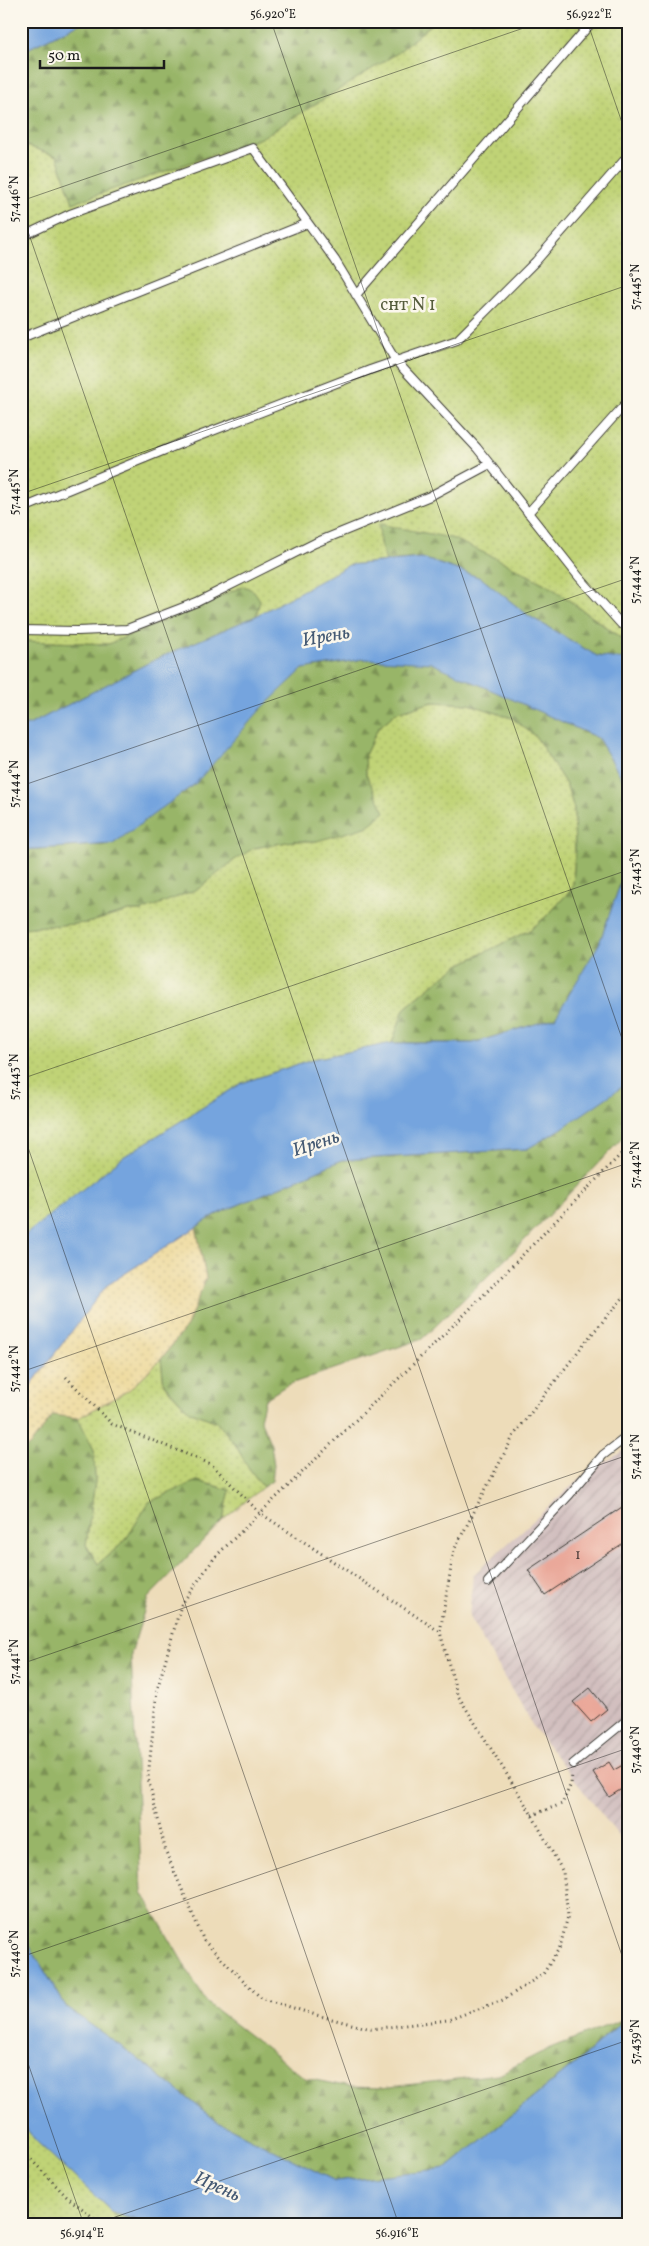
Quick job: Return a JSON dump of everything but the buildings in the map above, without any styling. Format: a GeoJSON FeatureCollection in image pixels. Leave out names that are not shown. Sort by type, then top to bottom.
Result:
{"type":"FeatureCollection","features":[{"type":"Feature","properties":{"kind":"lane"},"geometry":{"type":"LineString","coordinates":[[356,295],[593,21]]}},
{"type":"Feature","properties":{"kind":"lane"},"geometry":{"type":"LineString","coordinates":[[21,237],[70,214],[253,148],[335,260],[396,361],[490,464],[579,577],[621,624]]}},
{"type":"Feature","properties":{"kind":"lane"},"geometry":{"type":"LineString","coordinates":[[21,509],[194,438],[396,361],[457,340],[536,261],[628,156]]}},
{"type":"Feature","properties":{"kind":"lane"},"geometry":{"type":"LineString","coordinates":[[21,338],[308,223]]}},
{"type":"Feature","properties":{"kind":"lane"},"geometry":{"type":"LineString","coordinates":[[528,512],[628,401]]}},
{"type":"Feature","properties":{"kind":"lane"},"geometry":{"type":"LineString","coordinates":[[21,630],[77,631],[127,629],[197,602],[315,543],[430,496],[490,464]]}},
{"type":"Feature","properties":{"kind":"lane"},"geometry":{"type":"LineString","coordinates":[[488,1582],[570,1494],[603,1455],[628,1436]]}},
{"type":"Feature","properties":{"kind":"lane"},"geometry":{"type":"LineString","coordinates":[[573,1764],[628,1719]]}},
{"type":"Feature","properties":{"kind":"path"},"geometry":{"type":"LineString","coordinates":[[628,1147],[466,1313],[215,1557],[181,1605],[157,1690],[148,1778],[166,1852],[204,1941],[261,1998],[371,2029],[448,2020],[503,2000],[543,1974],[560,1947],[568,1916],[563,1872],[532,1815],[457,1694],[440,1632],[454,1550],[514,1435],[586,1341],[628,1292]]}},
{"type":"Feature","properties":{"kind":"path"},"geometry":{"type":"LineString","coordinates":[[66,1377],[112,1424],[211,1464],[260,1513],[440,1632]]}},
{"type":"Feature","properties":{"kind":"path"},"geometry":{"type":"LineString","coordinates":[[532,1815],[562,1804],[571,1784],[573,1764]]}},
{"type":"Feature","properties":{"kind":"path"},"geometry":{"type":"LineString","coordinates":[[21,2149],[66,2196],[103,2225]]}},
{"type":"Feature","properties":{"kind":"shaded area"},"geometry":{"type":"Polygon","coordinates":[[[628,1448],[628,1848],[534,1728],[469,1617],[473,1575],[585,1474],[628,1448]]]}},
{"type":"Feature","properties":{"kind":"green space"},"geometry":{"type":"Polygon","coordinates":[[[85,21],[435,21],[396,54],[261,138],[73,203],[57,156],[21,144],[21,52],[85,21]]]}},
{"type":"Feature","properties":{"kind":"green space","name":"снт N 1"},"geometry":{"type":"Polygon","coordinates":[[[435,21],[628,21],[628,632],[623,639],[552,588],[502,561],[380,524],[380,543],[386,561],[349,565],[256,616],[260,600],[244,586],[109,644],[21,641],[21,144],[57,156],[73,202],[396,54],[435,21]]]}},
{"type":"Feature","properties":{"kind":"green space"},"geometry":{"type":"Polygon","coordinates":[[[379,524],[451,538],[502,561],[552,588],[622,639],[628,633],[628,660],[597,656],[529,616],[481,578],[422,558],[386,561],[380,543],[379,524]]]}},
{"type":"Feature","properties":{"kind":"green space"},"geometry":{"type":"Polygon","coordinates":[[[244,586],[254,591],[260,600],[256,616],[154,660],[29,725],[21,726],[21,641],[109,644],[244,586]]]}},
{"type":"Feature","properties":{"kind":"green space"},"geometry":{"type":"Polygon","coordinates":[[[363,659],[431,662],[598,738],[628,788],[628,862],[599,944],[556,1018],[473,1043],[392,1043],[404,1009],[459,965],[530,930],[550,913],[573,887],[575,852],[574,809],[567,786],[536,737],[512,718],[469,704],[433,702],[397,712],[378,728],[365,755],[366,775],[385,812],[366,827],[317,841],[293,841],[254,848],[233,861],[200,888],[142,911],[129,911],[87,923],[21,928],[21,850],[113,844],[303,669],[363,659]]]}},
{"type":"Feature","properties":{"kind":"green space"},"geometry":{"type":"Polygon","coordinates":[[[433,702],[469,704],[487,708],[512,718],[536,737],[567,786],[574,809],[575,852],[573,887],[550,913],[530,930],[459,965],[404,1009],[392,1043],[313,1059],[242,1083],[123,1157],[21,1239],[21,928],[87,923],[129,911],[142,911],[254,848],[293,841],[317,841],[375,792],[366,775],[365,755],[378,728],[397,712],[433,702]]]}},
{"type":"Feature","properties":{"kind":"green space"},"geometry":{"type":"Polygon","coordinates":[[[628,1080],[628,1132],[517,1248],[422,1339],[287,1385],[265,1399],[260,1419],[271,1445],[274,1465],[272,1481],[263,1487],[248,1467],[235,1444],[217,1422],[189,1411],[164,1384],[161,1359],[187,1326],[206,1278],[196,1227],[215,1215],[342,1160],[527,1149],[625,1085],[628,1080]]]}},
{"type":"Feature","properties":{"kind":"green space"},"geometry":{"type":"Polygon","coordinates":[[[161,1359],[164,1385],[189,1411],[217,1422],[235,1444],[248,1467],[263,1487],[223,1520],[230,1490],[197,1481],[150,1502],[125,1541],[98,1564],[86,1545],[95,1481],[94,1450],[78,1418],[129,1390],[161,1359]]]}},
{"type":"Feature","properties":{"kind":"green space"},"geometry":{"type":"Polygon","coordinates":[[[53,1415],[78,1418],[94,1450],[95,1481],[86,1545],[98,1564],[125,1541],[149,1502],[197,1481],[230,1490],[223,1520],[148,1598],[131,1654],[142,1892],[206,2002],[305,2078],[350,2087],[381,2088],[499,2074],[550,2048],[624,2019],[582,2058],[447,2168],[335,2181],[218,2122],[129,2052],[67,2008],[21,1932],[21,1453],[31,1444],[53,1415]]]}},
{"type":"Feature","properties":{"kind":"green space"},"geometry":{"type":"Polygon","coordinates":[[[21,2122],[36,2141],[112,2212],[120,2225],[21,2225],[21,2122]]]}},
{"type":"Feature","properties":{"kind":"green space"},"geometry":{"type":"Polygon","coordinates":[[[112,2212],[156,2225],[120,2225],[112,2212]]]}},
{"type":"Feature","properties":{"kind":"sand"},"geometry":{"type":"Polygon","coordinates":[[[196,1227],[206,1278],[187,1326],[161,1359],[129,1390],[78,1418],[53,1415],[31,1444],[21,1453],[21,1398],[106,1286],[196,1227]]]}},
{"type":"Feature","properties":{"kind":"water"},"geometry":{"type":"Polygon","coordinates":[[[21,21],[85,21],[21,52],[21,21]]]}},
{"type":"Feature","properties":{"kind":"water","name":"Ирень"},"geometry":{"type":"Polygon","coordinates":[[[422,558],[481,578],[529,616],[597,656],[628,660],[628,788],[598,738],[431,663],[363,659],[303,669],[261,709],[195,784],[113,844],[21,850],[21,726],[29,725],[154,660],[256,616],[349,565],[422,558]]]}},
{"type":"Feature","properties":{"kind":"water","name":"Ирень"},"geometry":{"type":"Polygon","coordinates":[[[628,862],[628,1080],[625,1085],[561,1129],[527,1149],[342,1160],[215,1215],[106,1286],[21,1398],[21,1239],[25,1235],[123,1157],[242,1083],[313,1059],[392,1043],[473,1043],[555,1018],[599,944],[628,862]]]}},
{"type":"Feature","properties":{"kind":"water","name":"Ирень"},"geometry":{"type":"Polygon","coordinates":[[[21,1932],[67,2008],[129,2052],[218,2122],[335,2181],[447,2168],[582,2058],[628,2016],[628,2225],[156,2225],[112,2212],[36,2141],[21,2122],[21,1932]]]}}]}
